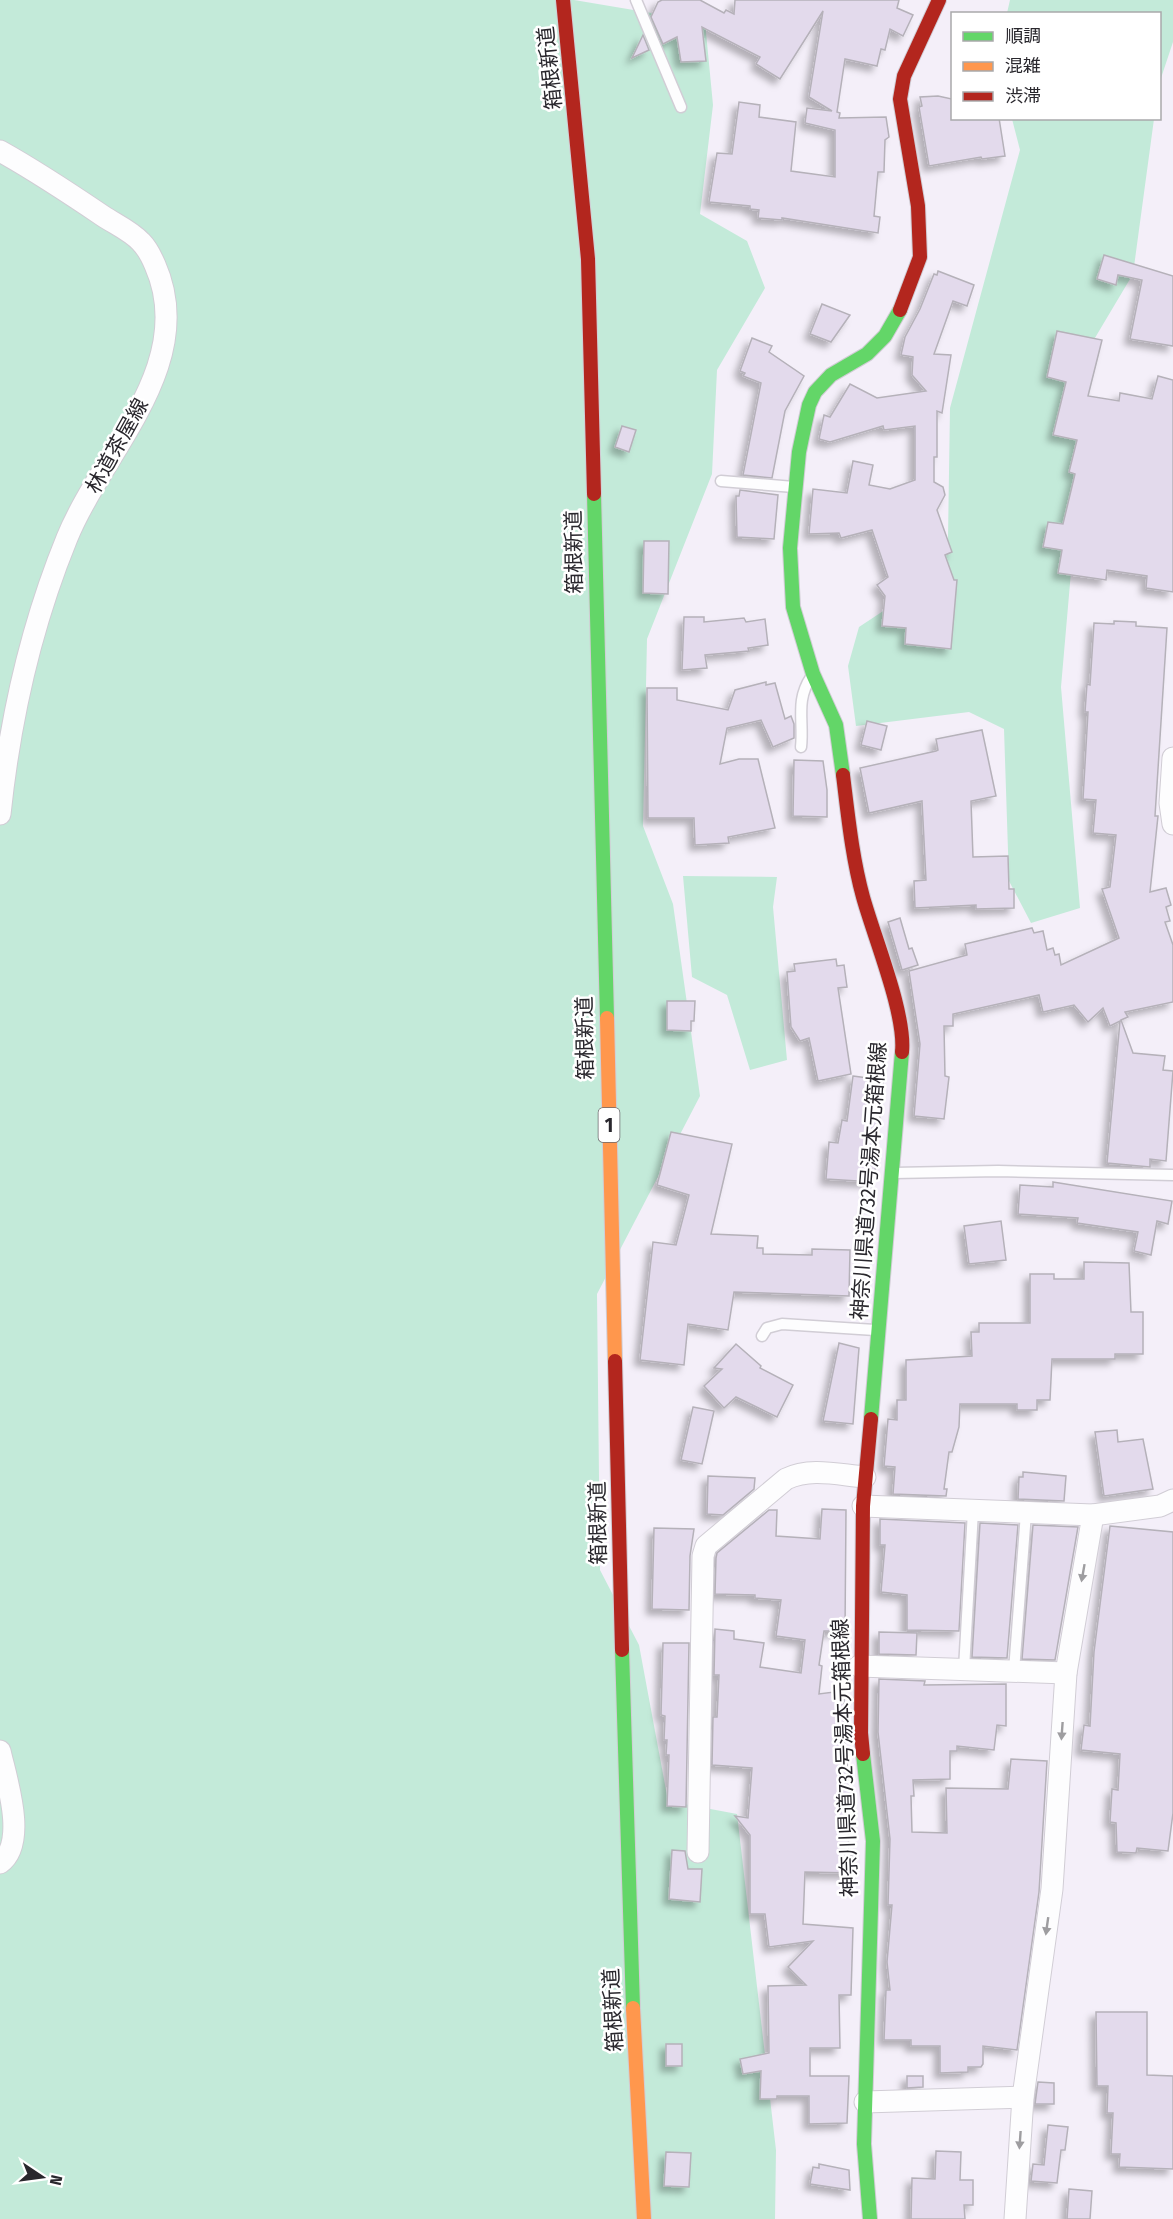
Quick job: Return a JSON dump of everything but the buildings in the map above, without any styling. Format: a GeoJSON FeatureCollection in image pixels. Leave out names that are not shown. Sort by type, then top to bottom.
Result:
{"type":"FeatureCollection","features":[{"type":"Feature","properties":{"kind":"main road","name":"箱根新道"},"geometry":{"type":"LineString","coordinates":[[563,0],[588,260],[628,1875],[644,2219]]}},
{"type":"Feature","properties":{"kind":"main road","name":"神奈川県道732号湯本元箱根線"},"geometry":{"type":"LineString","coordinates":[[870,2219],[864,2144],[873,1841],[861,1733],[859,1666],[863,1506],[903,1060],[902,1031],[862,895],[853,853],[836,725],[813,674],[799,634],[790,580],[795,487],[806,420],[815,392],[831,375],[867,354],[885,336],[898,315],[920,257],[920,224],[900,99],[904,76],[939,0]]}},
{"type":"Feature","properties":{"kind":"street","name":"林道茶屋線"},"geometry":{"type":"LineString","coordinates":[[0,151],[35,170],[140,241],[155,264],[167,305],[165,342],[154,379],[68,536],[30,644],[6,755],[0,814]]}},
{"type":"Feature","properties":{"kind":"street"},"geometry":{"type":"LineString","coordinates":[[1173,758],[1170,803],[1173,824]]}},
{"type":"Feature","properties":{"kind":"street"},"geometry":{"type":"LineString","coordinates":[[698,1852],[702,1556],[706,1546],[786,1479],[811,1472],[866,1477]]}},
{"type":"Feature","properties":{"kind":"street"},"geometry":{"type":"LineString","coordinates":[[863,1506],[1093,1515],[1160,1506],[1173,1500]]}},
{"type":"Feature","properties":{"kind":"street"},"geometry":{"type":"LineString","coordinates":[[1015,2219],[1023,2097],[1052,1890],[1066,1673],[1093,1515]]}},
{"type":"Feature","properties":{"kind":"street"},"geometry":{"type":"LineString","coordinates":[[859,1666],[1066,1673]]}},
{"type":"Feature","properties":{"kind":"street"},"geometry":{"type":"LineString","coordinates":[[0,1750],[14,1810],[11,1847],[0,1863]]}},
{"type":"Feature","properties":{"kind":"street"},"geometry":{"type":"LineString","coordinates":[[865,2102],[1023,2097]]}},
{"type":"Feature","properties":{"kind":"lane"},"geometry":{"type":"LineString","coordinates":[[636,0],[681,107]]}},
{"type":"Feature","properties":{"kind":"lane"},"geometry":{"type":"LineString","coordinates":[[721,481],[795,487]]}},
{"type":"Feature","properties":{"kind":"lane"},"geometry":{"type":"LineString","coordinates":[[801,747],[799,708],[804,687],[813,674]]}},
{"type":"Feature","properties":{"kind":"lane"},"geometry":{"type":"LineString","coordinates":[[893,1173],[998,1171],[1173,1175]]}},
{"type":"Feature","properties":{"kind":"lane"},"geometry":{"type":"LineString","coordinates":[[762,1336],[767,1328],[782,1324],[879,1330]]}},
{"type":"Feature","properties":{"kind":"lane"},"geometry":{"type":"LineString","coordinates":[[964,1669],[973,1510]]}},
{"type":"Feature","properties":{"kind":"lane"},"geometry":{"type":"LineString","coordinates":[[1014,1671],[1026,1513]]}},
{"type":"Feature","properties":{"kind":"green space"},"geometry":{"type":"Polygon","coordinates":[[[0,0],[574,0],[705,22],[713,105],[700,214],[747,241],[765,288],[717,370],[712,474],[647,639],[643,826],[673,904],[700,1096],[597,1294],[600,1570],[639,1645],[668,1801],[737,1814],[776,2150],[775,2219],[0,2219],[0,0]]]}},
{"type":"Feature","properties":{"kind":"green space"},"geometry":{"type":"Polygon","coordinates":[[[1010,0],[1173,0],[1173,42],[1161,78],[1161,12],[1007,12],[1010,0]]]}},
{"type":"Feature","properties":{"kind":"green space"},"geometry":{"type":"Polygon","coordinates":[[[1012,120],[1154,120],[1133,274],[1083,358],[1079,480],[1061,687],[1080,908],[1031,923],[1009,881],[1004,729],[969,712],[856,726],[848,666],[859,627],[921,586],[948,538],[950,408],[1020,150],[1012,120]]]}},
{"type":"Feature","properties":{"kind":"green space"},"geometry":{"type":"Polygon","coordinates":[[[683,876],[777,877],[773,907],[787,1060],[750,1070],[727,995],[692,977],[683,876]]]}},
{"type":"Feature","properties":{"kind":"traffic: fast"},"geometry":{"type":"LineString","coordinates":[[843,775],[836,725],[813,674],[793,607],[790,548],[799,452],[809,405],[815,392],[831,375],[867,354],[885,336],[900,310]]}},
{"type":"Feature","properties":{"kind":"traffic: fast"},"geometry":{"type":"LineString","coordinates":[[594,494],[607,1018]]}},
{"type":"Feature","properties":{"kind":"traffic: fast"},"geometry":{"type":"LineString","coordinates":[[871,1419],[902,1052]]}},
{"type":"Feature","properties":{"kind":"traffic: fast"},"geometry":{"type":"LineString","coordinates":[[622,1650],[633,2008]]}},
{"type":"Feature","properties":{"kind":"traffic: fast"},"geometry":{"type":"LineString","coordinates":[[863,1754],[873,1841],[864,2144],[870,2219]]}},
{"type":"Feature","properties":{"kind":"traffic: slow"},"geometry":{"type":"LineString","coordinates":[[607,1018],[615,1361]]}},
{"type":"Feature","properties":{"kind":"traffic: slow"},"geometry":{"type":"LineString","coordinates":[[633,2008],[644,2219]]}},
{"type":"Feature","properties":{"kind":"traffic: jam"},"geometry":{"type":"LineString","coordinates":[[563,0],[588,259],[594,494]]}},
{"type":"Feature","properties":{"kind":"traffic: jam"},"geometry":{"type":"LineString","coordinates":[[900,310],[920,257],[918,206],[900,99],[904,76],[939,0]]}},
{"type":"Feature","properties":{"kind":"traffic: jam"},"geometry":{"type":"LineString","coordinates":[[843,775],[856,867],[899,1017],[902,1052]]}},
{"type":"Feature","properties":{"kind":"traffic: jam"},"geometry":{"type":"LineString","coordinates":[[615,1361],[622,1650]]}},
{"type":"Feature","properties":{"kind":"traffic: jam"},"geometry":{"type":"LineString","coordinates":[[863,1754],[861,1733],[863,1506],[871,1419]]}}]}
